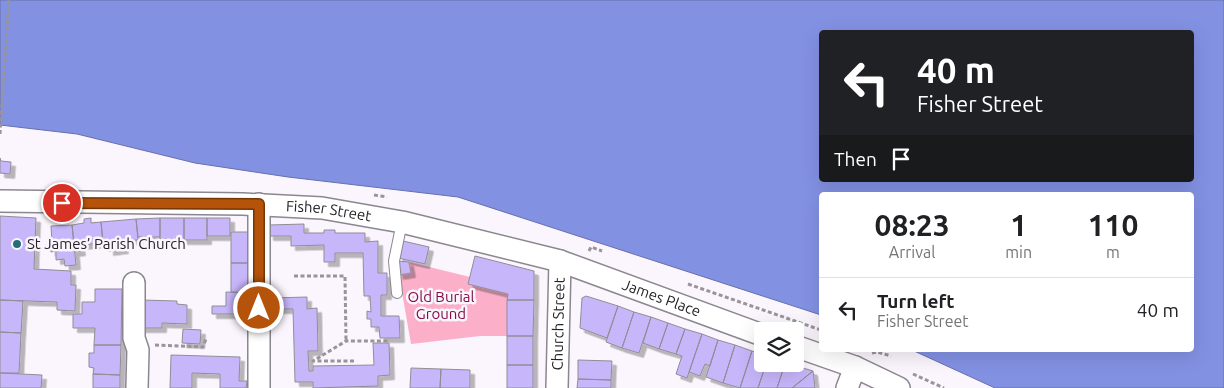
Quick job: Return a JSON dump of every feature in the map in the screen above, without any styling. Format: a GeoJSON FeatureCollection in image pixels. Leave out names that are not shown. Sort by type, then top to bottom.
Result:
{"type":"FeatureCollection","features":[{"type":"Feature","properties":{"kind":"street","name":"Fisher Street"},"geometry":{"type":"LineString","coordinates":[[0,201],[259,204],[322,208],[402,222],[560,262]]}},
{"type":"Feature","properties":{"kind":"street"},"geometry":{"type":"LineString","coordinates":[[259,204],[259,388]]}},
{"type":"Feature","properties":{"kind":"street","name":"James Place"},"geometry":{"type":"LineString","coordinates":[[560,262],[754,332]]}},
{"type":"Feature","properties":{"kind":"street","name":"Church Street"},"geometry":{"type":"LineString","coordinates":[[557,388],[560,262]]}},
{"type":"Feature","properties":{"kind":"street"},"geometry":{"type":"LineString","coordinates":[[134,283],[134,338],[138,350],[137,388]]}},
{"type":"Feature","properties":{"kind":"street"},"geometry":{"type":"LineString","coordinates":[[804,348],[819,351]]}},
{"type":"Feature","properties":{"kind":"street"},"geometry":{"type":"LineString","coordinates":[[822,352],[862,361],[898,388]]}},
{"type":"Feature","properties":{"kind":"street"},"geometry":{"type":"LineString","coordinates":[[847,388],[862,361]]}},
{"type":"Feature","properties":{"kind":"lane"},"geometry":{"type":"LineString","coordinates":[[396,293],[394,261],[402,222]]}},
{"type":"Feature","properties":{"kind":"path"},"geometry":{"type":"LineString","coordinates":[[0,134],[9,0]]}},
{"type":"Feature","properties":{"kind":"path"},"geometry":{"type":"LineString","coordinates":[[294,276],[345,276],[346,341]]}},
{"type":"Feature","properties":{"kind":"path"},"geometry":{"type":"LineString","coordinates":[[138,350],[149,345],[203,347],[206,339]]}},
{"type":"Feature","properties":{"kind":"path"},"geometry":{"type":"LineString","coordinates":[[354,361],[313,361],[346,341],[390,341]]}},
{"type":"Feature","properties":{"kind":"path"},"geometry":{"type":"LineString","coordinates":[[862,361],[878,352],[891,356]]}},
{"type":"Feature","properties":{"kind":"green space","name":"Old Burial Ground"},"geometry":{"type":"Polygon","coordinates":[[[409,262],[470,277],[468,284],[508,294],[507,336],[480,336],[411,344],[399,275],[411,273],[409,262]]]}},
{"type":"Feature","properties":{"kind":"water"},"geometry":{"type":"Polygon","coordinates":[[[0,0],[1224,0],[1224,388],[995,388],[916,352],[1194,352],[1194,192],[819,192],[819,314],[458,197],[288,177],[195,163],[77,134],[0,125],[0,0]]]}},
{"type":"Feature","properties":{"kind":"building"},"geometry":{"type":"Polygon","coordinates":[[[0,158],[1,161],[11,162],[10,174],[0,173],[0,158]]]}},
{"type":"Feature","properties":{"kind":"building","name":"St James’ Parish Church"},"geometry":{"type":"Polygon","coordinates":[[[0,216],[36,218],[34,269],[71,271],[71,285],[76,285],[75,311],[57,310],[57,302],[0,300],[0,216]]]}},
{"type":"Feature","properties":{"kind":"building"},"geometry":{"type":"Polygon","coordinates":[[[91,218],[91,223],[101,222],[103,243],[80,245],[81,251],[75,252],[72,225],[84,223],[84,219],[91,218]]]}},
{"type":"Feature","properties":{"kind":"building"},"geometry":{"type":"Polygon","coordinates":[[[160,218],[160,237],[138,237],[136,219],[160,218]]]}},
{"type":"Feature","properties":{"kind":"building"},"geometry":{"type":"Polygon","coordinates":[[[160,218],[184,218],[184,240],[160,239],[160,218]]]}},
{"type":"Feature","properties":{"kind":"building"},"geometry":{"type":"Polygon","coordinates":[[[184,218],[207,218],[207,240],[184,240],[184,218]]]}},
{"type":"Feature","properties":{"kind":"building"},"geometry":{"type":"Polygon","coordinates":[[[207,218],[230,218],[230,236],[207,236],[207,218]]]}},
{"type":"Feature","properties":{"kind":"building"},"geometry":{"type":"Polygon","coordinates":[[[136,219],[138,240],[123,241],[124,249],[109,251],[109,243],[103,243],[101,222],[136,219]]]}},
{"type":"Feature","properties":{"kind":"building"},"geometry":{"type":"Polygon","coordinates":[[[304,224],[304,233],[324,233],[324,230],[335,230],[335,233],[365,233],[365,242],[378,241],[378,273],[387,273],[387,295],[381,295],[381,316],[399,316],[400,338],[380,338],[379,327],[371,327],[371,319],[367,319],[367,311],[371,312],[370,296],[364,296],[363,253],[335,253],[335,262],[324,262],[324,245],[291,246],[291,236],[269,236],[269,225],[304,224]]]}},
{"type":"Feature","properties":{"kind":"building"},"geometry":{"type":"Polygon","coordinates":[[[72,225],[76,265],[65,266],[64,259],[56,260],[56,251],[51,252],[51,226],[72,225]]]}},
{"type":"Feature","properties":{"kind":"building"},"geometry":{"type":"Polygon","coordinates":[[[231,232],[253,232],[252,263],[231,263],[231,232]]]}},
{"type":"Feature","properties":{"kind":"building"},"geometry":{"type":"Polygon","coordinates":[[[403,241],[429,247],[425,264],[398,258],[403,241]]]}},
{"type":"Feature","properties":{"kind":"building"},"geometry":{"type":"Polygon","coordinates":[[[475,256],[534,271],[534,300],[507,300],[508,294],[468,284],[475,256]]]}},
{"type":"Feature","properties":{"kind":"building"},"geometry":{"type":"Polygon","coordinates":[[[396,261],[409,262],[411,273],[399,275],[396,261]]]}},
{"type":"Feature","properties":{"kind":"building"},"geometry":{"type":"Polygon","coordinates":[[[231,263],[252,263],[252,293],[231,292],[231,263]]]}},
{"type":"Feature","properties":{"kind":"building"},"geometry":{"type":"Polygon","coordinates":[[[95,289],[122,289],[121,345],[94,345],[95,328],[73,328],[73,314],[82,314],[82,302],[95,302],[95,289]]]}},
{"type":"Feature","properties":{"kind":"building"},"geometry":{"type":"Polygon","coordinates":[[[226,292],[252,293],[252,314],[212,314],[212,306],[226,306],[226,292]]]}},
{"type":"Feature","properties":{"kind":"building"},"geometry":{"type":"Polygon","coordinates":[[[586,296],[618,306],[607,338],[580,328],[582,298],[586,296]]]}},
{"type":"Feature","properties":{"kind":"building"},"geometry":{"type":"Polygon","coordinates":[[[307,297],[307,309],[317,308],[318,351],[308,351],[309,371],[313,371],[313,366],[374,365],[373,343],[389,343],[390,375],[378,376],[378,386],[313,388],[313,382],[295,382],[293,309],[273,309],[272,298],[307,297]]]}},
{"type":"Feature","properties":{"kind":"building"},"geometry":{"type":"Polygon","coordinates":[[[0,300],[23,301],[21,333],[0,332],[0,300]]]}},
{"type":"Feature","properties":{"kind":"building"},"geometry":{"type":"Polygon","coordinates":[[[141,300],[177,301],[177,304],[187,305],[187,324],[162,323],[162,328],[140,328],[141,300]]]}},
{"type":"Feature","properties":{"kind":"building"},"geometry":{"type":"Polygon","coordinates":[[[507,300],[534,300],[533,336],[507,336],[507,300]]]}},
{"type":"Feature","properties":{"kind":"building"},"geometry":{"type":"Polygon","coordinates":[[[618,306],[634,312],[622,348],[606,342],[618,306]]]}},
{"type":"Feature","properties":{"kind":"building"},"geometry":{"type":"Polygon","coordinates":[[[634,312],[651,317],[639,353],[622,348],[634,312]]]}},
{"type":"Feature","properties":{"kind":"building"},"geometry":{"type":"Polygon","coordinates":[[[651,317],[668,323],[659,349],[643,343],[651,317]]]}},
{"type":"Feature","properties":{"kind":"building"},"geometry":{"type":"Polygon","coordinates":[[[668,323],[685,329],[676,354],[659,349],[668,323]]]}},
{"type":"Feature","properties":{"kind":"building"},"geometry":{"type":"Polygon","coordinates":[[[183,329],[201,330],[200,344],[182,343],[183,329]]]}},
{"type":"Feature","properties":{"kind":"building"},"geometry":{"type":"Polygon","coordinates":[[[685,329],[702,334],[687,378],[676,374],[682,356],[676,354],[685,329]]]}},
{"type":"Feature","properties":{"kind":"building"},"geometry":{"type":"Polygon","coordinates":[[[0,332],[21,333],[19,373],[0,373],[0,332]]]}},
{"type":"Feature","properties":{"kind":"building"},"geometry":{"type":"Polygon","coordinates":[[[702,334],[718,340],[710,366],[705,364],[700,376],[689,372],[702,334]]]}},
{"type":"Feature","properties":{"kind":"building"},"geometry":{"type":"Polygon","coordinates":[[[507,336],[533,336],[533,365],[507,365],[507,336]]]}},
{"type":"Feature","properties":{"kind":"building"},"geometry":{"type":"Polygon","coordinates":[[[718,340],[735,345],[723,383],[706,377],[718,340]]]}},
{"type":"Feature","properties":{"kind":"building"},"geometry":{"type":"Polygon","coordinates":[[[94,345],[121,345],[120,375],[93,374],[94,368],[89,367],[89,353],[94,353],[94,345]]]}},
{"type":"Feature","properties":{"kind":"building"},"geometry":{"type":"Polygon","coordinates":[[[735,345],[752,351],[740,388],[723,383],[735,345]]]}},
{"type":"Feature","properties":{"kind":"building"},"geometry":{"type":"Polygon","coordinates":[[[752,351],[754,352],[754,372],[763,372],[758,388],[740,388],[752,351]]]}},
{"type":"Feature","properties":{"kind":"building"},"geometry":{"type":"Polygon","coordinates":[[[171,355],[240,357],[239,381],[247,381],[246,388],[220,388],[220,374],[192,373],[192,388],[170,388],[171,355]]]}},
{"type":"Feature","properties":{"kind":"building"},"geometry":{"type":"Polygon","coordinates":[[[578,360],[612,361],[611,380],[578,379],[578,360]]]}},
{"type":"Feature","properties":{"kind":"building"},"geometry":{"type":"Polygon","coordinates":[[[507,365],[533,365],[533,388],[507,388],[507,365]]]}},
{"type":"Feature","properties":{"kind":"building"},"geometry":{"type":"Polygon","coordinates":[[[411,368],[441,369],[440,388],[410,388],[411,368]]]}},
{"type":"Feature","properties":{"kind":"building"},"geometry":{"type":"Polygon","coordinates":[[[804,368],[813,371],[792,388],[777,388],[782,372],[804,372],[804,368]]]}},
{"type":"Feature","properties":{"kind":"building"},"geometry":{"type":"Polygon","coordinates":[[[441,369],[470,370],[470,388],[440,388],[441,369]]]}},
{"type":"Feature","properties":{"kind":"building"},"geometry":{"type":"Polygon","coordinates":[[[813,371],[815,388],[792,388],[813,371]]]}},
{"type":"Feature","properties":{"kind":"building"},"geometry":{"type":"Polygon","coordinates":[[[763,372],[782,372],[777,388],[758,388],[763,372]]]}},
{"type":"Feature","properties":{"kind":"building"},"geometry":{"type":"Polygon","coordinates":[[[0,373],[42,375],[41,388],[0,388],[0,373]]]}},
{"type":"Feature","properties":{"kind":"building"},"geometry":{"type":"Polygon","coordinates":[[[93,374],[120,375],[120,388],[93,388],[93,374]]]}},
{"type":"Feature","properties":{"kind":"building"},"geometry":{"type":"Polygon","coordinates":[[[578,379],[611,380],[611,388],[577,388],[578,379]]]}},
{"type":"Feature","properties":{"kind":"place","name":"St James’ Parish Church"},"geometry":{"type":"Point","coordinates":[17,244]}},
{"type":"Feature","properties":{"kind":"route"},"geometry":{"type":"LineString","coordinates":[[62,203],[259,204],[259,308]]}}]}
